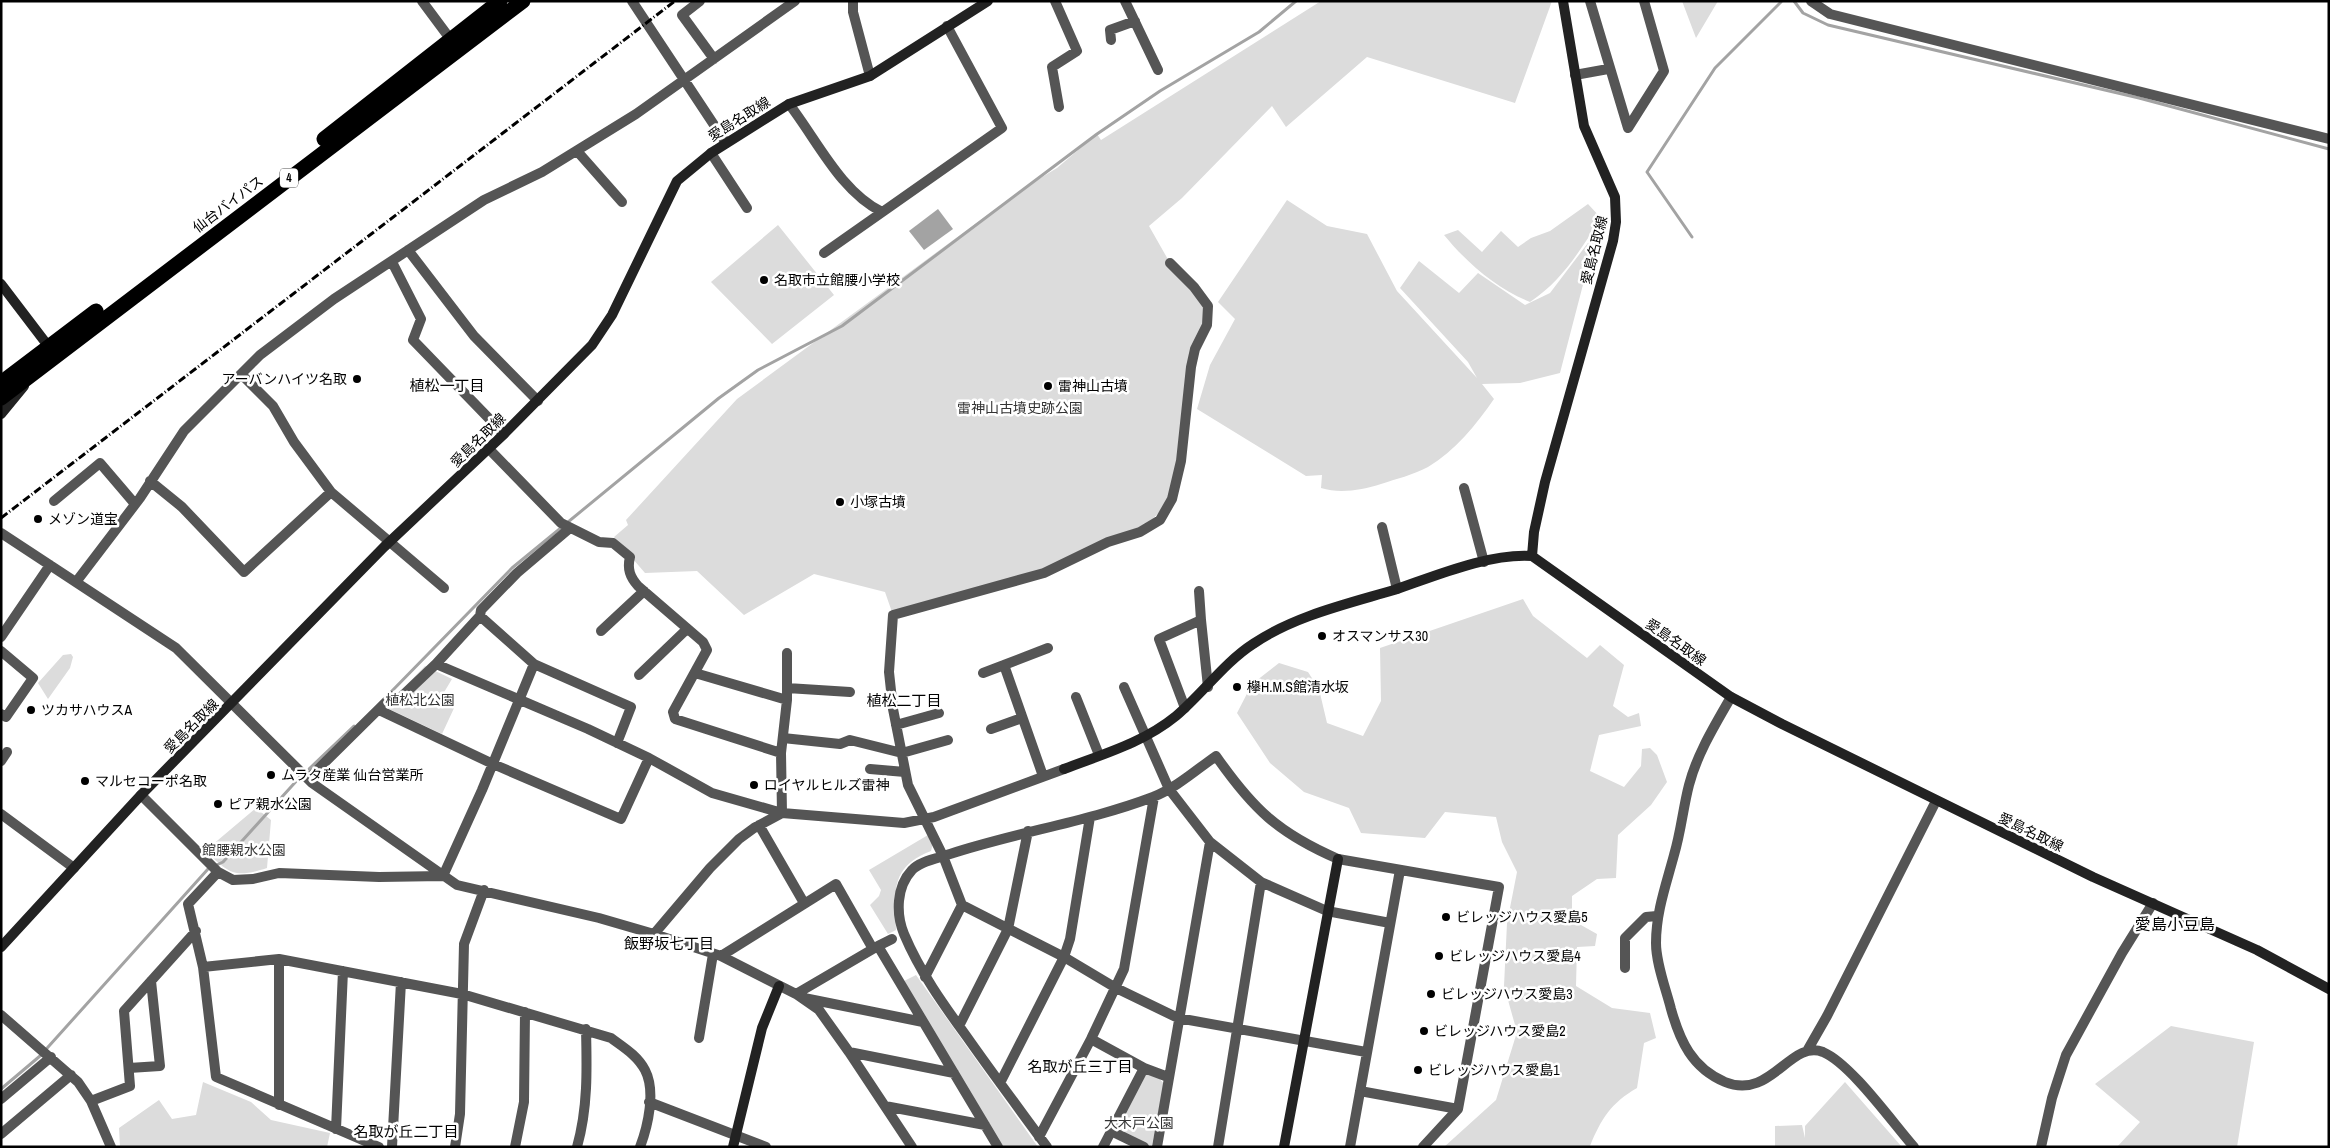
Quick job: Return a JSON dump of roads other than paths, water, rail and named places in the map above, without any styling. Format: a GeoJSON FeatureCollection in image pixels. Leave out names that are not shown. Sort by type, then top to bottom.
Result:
{"type":"FeatureCollection","features":[{"type":"Feature","properties":{"kind":"highway","name":"仙台バイパス"},"geometry":{"type":"LineString","coordinates":[[1,398],[36,372],[52,350],[500,1]]}},
{"type":"Feature","properties":{"kind":"highway","name":"仙台バイパス"},"geometry":{"type":"LineString","coordinates":[[1,383],[52,350],[523,1]]}},
{"type":"Feature","properties":{"kind":"main road","name":"愛島名取線"},"geometry":{"type":"LineString","coordinates":[[1563,1],[1584,126],[1615,197],[1616,222],[1613,241],[1545,482],[1534,532],[1532,556],[1731,696],[1936,801],[2152,903],[2257,950],[2329,990]]}},
{"type":"Feature","properties":{"kind":"main road","name":"愛島名取線"},"geometry":{"type":"LineString","coordinates":[[1,947],[141,796],[234,703],[390,541],[489,449],[592,345],[612,315],[677,181],[710,153],[788,104],[870,76],[983,2]]}},
{"type":"Feature","properties":{"kind":"main road"},"geometry":{"type":"LineString","coordinates":[[1,284],[52,350]]}},
{"type":"Feature","properties":{"kind":"main road"},"geometry":{"type":"LineString","coordinates":[[1,414],[36,372]]}},
{"type":"Feature","properties":{"kind":"main road"},"geometry":{"type":"LineString","coordinates":[[1064,769],[1145,738],[1185,708],[1251,645],[1272,631],[1397,588],[1484,562],[1521,555],[1532,556]]}},
{"type":"Feature","properties":{"kind":"main road"},"geometry":{"type":"LineString","coordinates":[[1284,1147],[1338,859]]}},
{"type":"Feature","properties":{"kind":"main road"},"geometry":{"type":"LineString","coordinates":[[732,1147],[762,1028],[779,986]]}},
{"type":"Feature","properties":{"kind":"street"},"geometry":{"type":"LineString","coordinates":[[422,1],[451,40]]}},
{"type":"Feature","properties":{"kind":"street"},"geometry":{"type":"LineString","coordinates":[[632,1],[726,143]]}},
{"type":"Feature","properties":{"kind":"street"},"geometry":{"type":"LineString","coordinates":[[700,1],[682,15],[714,59]]}},
{"type":"Feature","properties":{"kind":"street"},"geometry":{"type":"LineString","coordinates":[[76,582],[135,504],[184,431],[241,374],[295,327],[484,200],[577,151],[684,80],[795,1]]}},
{"type":"Feature","properties":{"kind":"street"},"geometry":{"type":"LineString","coordinates":[[853,1],[853,12],[870,76]]}},
{"type":"Feature","properties":{"kind":"street"},"geometry":{"type":"LineString","coordinates":[[1055,1],[1077,51],[1052,67],[1059,107]]}},
{"type":"Feature","properties":{"kind":"street"},"geometry":{"type":"LineString","coordinates":[[1125,1],[1158,70]]}},
{"type":"Feature","properties":{"kind":"street"},"geometry":{"type":"LineString","coordinates":[[1590,1],[1625,132],[1664,71],[1644,1]]}},
{"type":"Feature","properties":{"kind":"street"},"geometry":{"type":"LineString","coordinates":[[1811,1],[1830,14],[2329,139]]}},
{"type":"Feature","properties":{"kind":"street"},"geometry":{"type":"LineString","coordinates":[[1111,40],[1110,30],[1135,21]]}},
{"type":"Feature","properties":{"kind":"street"},"geometry":{"type":"LineString","coordinates":[[824,253],[1002,128],[947,26]]}},
{"type":"Feature","properties":{"kind":"street"},"geometry":{"type":"LineString","coordinates":[[1575,75],[1608,69]]}},
{"type":"Feature","properties":{"kind":"street"},"geometry":{"type":"LineString","coordinates":[[788,104],[809,130],[824,156],[847,184],[867,205],[882,212]]}},
{"type":"Feature","properties":{"kind":"street"},"geometry":{"type":"LineString","coordinates":[[577,151],[622,202]]}},
{"type":"Feature","properties":{"kind":"street"},"geometry":{"type":"LineString","coordinates":[[710,153],[747,208]]}},
{"type":"Feature","properties":{"kind":"street"},"geometry":{"type":"LineString","coordinates":[[408,250],[474,336],[538,401]]}},
{"type":"Feature","properties":{"kind":"street"},"geometry":{"type":"LineString","coordinates":[[392,262],[421,319],[413,340],[504,434]]}},
{"type":"Feature","properties":{"kind":"street"},"geometry":{"type":"LineString","coordinates":[[1170,263],[1194,287],[1208,306],[1207,326],[1195,349],[1191,367],[1181,461],[1172,500],[1160,520],[1140,532],[1108,542],[1044,573],[893,615],[889,672],[896,725],[908,785],[944,856],[962,905],[1064,957],[1116,988],[1178,1018],[1366,1052]]}},
{"type":"Feature","properties":{"kind":"street"},"geometry":{"type":"LineString","coordinates":[[241,374],[273,406],[294,442],[330,492],[444,588]]}},
{"type":"Feature","properties":{"kind":"street"},"geometry":{"type":"LineString","coordinates":[[489,449],[566,526],[599,542],[613,543],[630,557],[628,566],[632,579],[703,642],[707,650],[673,712],[675,719],[781,753]]}},
{"type":"Feature","properties":{"kind":"street"},"geometry":{"type":"LineString","coordinates":[[54,501],[100,463],[135,504]]}},
{"type":"Feature","properties":{"kind":"street"},"geometry":{"type":"LineString","coordinates":[[150,481],[182,506],[244,572],[330,492]]}},
{"type":"Feature","properties":{"kind":"street"},"geometry":{"type":"LineString","coordinates":[[1464,488],[1484,562]]}},
{"type":"Feature","properties":{"kind":"street"},"geometry":{"type":"LineString","coordinates":[[308,779],[392,696],[397,701],[436,664],[480,616],[481,610],[566,526]]}},
{"type":"Feature","properties":{"kind":"street"},"geometry":{"type":"LineString","coordinates":[[1382,526],[1397,588]]}},
{"type":"Feature","properties":{"kind":"street"},"geometry":{"type":"LineString","coordinates":[[1,533],[176,648],[234,703],[308,779],[457,885],[484,890],[654,934],[717,955],[799,996],[819,1010],[886,1106],[912,1147]]}},
{"type":"Feature","properties":{"kind":"street"},"geometry":{"type":"LineString","coordinates":[[1,637],[50,565]]}},
{"type":"Feature","properties":{"kind":"street"},"geometry":{"type":"LineString","coordinates":[[600,631],[644,591]]}},
{"type":"Feature","properties":{"kind":"street"},"geometry":{"type":"LineString","coordinates":[[1199,591],[1208,687]]}},
{"type":"Feature","properties":{"kind":"street"},"geometry":{"type":"LineString","coordinates":[[480,616],[534,664],[631,707],[617,743]]}},
{"type":"Feature","properties":{"kind":"street"},"geometry":{"type":"LineString","coordinates":[[1185,708],[1159,638],[1201,620]]}},
{"type":"Feature","properties":{"kind":"street"},"geometry":{"type":"LineString","coordinates":[[640,675],[687,629]]}},
{"type":"Feature","properties":{"kind":"street"},"geometry":{"type":"LineString","coordinates":[[984,673],[1048,648]]}},
{"type":"Feature","properties":{"kind":"street"},"geometry":{"type":"LineString","coordinates":[[1,652],[33,678],[6,717],[1,714]]}},
{"type":"Feature","properties":{"kind":"street"},"geometry":{"type":"LineString","coordinates":[[782,813],[781,753],[787,700],[787,653]]}},
{"type":"Feature","properties":{"kind":"street"},"geometry":{"type":"LineString","coordinates":[[436,664],[617,743],[649,758],[712,793],[782,813],[904,823],[926,819],[1064,769]]}},
{"type":"Feature","properties":{"kind":"street"},"geometry":{"type":"LineString","coordinates":[[442,876],[493,764],[534,664]]}},
{"type":"Feature","properties":{"kind":"street"},"geometry":{"type":"LineString","coordinates":[[1004,665],[1043,776]]}},
{"type":"Feature","properties":{"kind":"street"},"geometry":{"type":"LineString","coordinates":[[695,674],[787,700]]}},
{"type":"Feature","properties":{"kind":"street"},"geometry":{"type":"LineString","coordinates":[[1124,687],[1169,789],[1210,842],[1262,882],[1327,912],[1390,923]]}},
{"type":"Feature","properties":{"kind":"street"},"geometry":{"type":"LineString","coordinates":[[787,688],[850,692]]}},
{"type":"Feature","properties":{"kind":"street"},"geometry":{"type":"LineString","coordinates":[[1731,696],[1708,739],[1689,785],[1675,854],[1657,916],[1656,946],[1679,1036],[1692,1058],[1709,1074],[1726,1082],[1749,1086],[1769,1078],[1795,1057],[1807,1051],[1822,1051],[1840,1062],[1914,1147]]}},
{"type":"Feature","properties":{"kind":"street"},"geometry":{"type":"LineString","coordinates":[[1076,697],[1099,755]]}},
{"type":"Feature","properties":{"kind":"street"},"geometry":{"type":"LineString","coordinates":[[379,710],[493,764],[620,819],[649,758]]}},
{"type":"Feature","properties":{"kind":"street"},"geometry":{"type":"LineString","coordinates":[[896,725],[938,713]]}},
{"type":"Feature","properties":{"kind":"street"},"geometry":{"type":"LineString","coordinates":[[991,729],[1022,718]]}},
{"type":"Feature","properties":{"kind":"street"},"geometry":{"type":"LineString","coordinates":[[783,738],[840,744],[850,740],[902,753],[948,740]]}},
{"type":"Feature","properties":{"kind":"street"},"geometry":{"type":"LineString","coordinates":[[1047,1147],[925,977],[904,933],[900,917],[899,897],[904,882],[913,869],[944,856],[1028,831],[1090,817],[1154,797],[1169,789],[1216,756],[1241,792],[1263,815],[1287,833],[1313,848],[1338,859],[1498,887],[1458,1109],[1423,1147]]}},
{"type":"Feature","properties":{"kind":"street"},"geometry":{"type":"LineString","coordinates":[[870,769],[906,772]]}},
{"type":"Feature","properties":{"kind":"street"},"geometry":{"type":"LineString","coordinates":[[141,796],[218,872],[233,880],[254,879],[279,873],[379,877],[442,876]]}},
{"type":"Feature","properties":{"kind":"street"},"geometry":{"type":"LineString","coordinates":[[1039,1137],[1124,970],[1154,797]]}},
{"type":"Feature","properties":{"kind":"street"},"geometry":{"type":"LineString","coordinates":[[1807,1051],[1828,1016],[1936,801]]}},
{"type":"Feature","properties":{"kind":"street"},"geometry":{"type":"LineString","coordinates":[[654,934],[710,868],[739,839],[759,825],[782,813]]}},
{"type":"Feature","properties":{"kind":"street"},"geometry":{"type":"LineString","coordinates":[[1,814],[74,868]]}},
{"type":"Feature","properties":{"kind":"street"},"geometry":{"type":"LineString","coordinates":[[1000,1083],[1064,957],[1070,939],[1090,817]]}},
{"type":"Feature","properties":{"kind":"street"},"geometry":{"type":"LineString","coordinates":[[759,825],[804,903]]}},
{"type":"Feature","properties":{"kind":"street"},"geometry":{"type":"LineString","coordinates":[[959,1026],[1008,929],[1028,831]]}},
{"type":"Feature","properties":{"kind":"street"},"geometry":{"type":"LineString","coordinates":[[1157,1147],[1210,842]]}},
{"type":"Feature","properties":{"kind":"street"},"geometry":{"type":"LineString","coordinates":[[1350,1147],[1400,870]]}},
{"type":"Feature","properties":{"kind":"street"},"geometry":{"type":"LineString","coordinates":[[218,872],[188,904],[203,966],[216,1078],[378,1147]]}},
{"type":"Feature","properties":{"kind":"street"},"geometry":{"type":"LineString","coordinates":[[1218,1147],[1262,882]]}},
{"type":"Feature","properties":{"kind":"street"},"geometry":{"type":"LineString","coordinates":[[699,1038],[717,955],[836,884],[923,1022],[998,1147]]}},
{"type":"Feature","properties":{"kind":"street"},"geometry":{"type":"LineString","coordinates":[[455,1147],[460,1114],[464,944],[484,890]]}},
{"type":"Feature","properties":{"kind":"street"},"geometry":{"type":"LineString","coordinates":[[2041,1147],[2052,1098],[2066,1055],[2117,961],[2152,903]]}},
{"type":"Feature","properties":{"kind":"street"},"geometry":{"type":"LineString","coordinates":[[925,977],[962,905]]}},
{"type":"Feature","properties":{"kind":"street"},"geometry":{"type":"LineString","coordinates":[[1625,968],[1625,938],[1646,917],[1657,916]]}},
{"type":"Feature","properties":{"kind":"street"},"geometry":{"type":"LineString","coordinates":[[91,1101],[130,1086],[124,1012],[196,932]]}},
{"type":"Feature","properties":{"kind":"street"},"geometry":{"type":"LineString","coordinates":[[799,996],[892,939]]}},
{"type":"Feature","properties":{"kind":"street"},"geometry":{"type":"LineString","coordinates":[[203,966],[279,959],[462,994],[586,1029],[610,1038],[630,1052],[645,1070],[650,1085],[649,1102],[640,1147]]}},
{"type":"Feature","properties":{"kind":"street"},"geometry":{"type":"LineString","coordinates":[[279,959],[279,1105]]}},
{"type":"Feature","properties":{"kind":"street"},"geometry":{"type":"LineString","coordinates":[[336,1129],[343,971]]}},
{"type":"Feature","properties":{"kind":"street"},"geometry":{"type":"LineString","coordinates":[[129,1068],[160,1066],[150,981]]}},
{"type":"Feature","properties":{"kind":"street"},"geometry":{"type":"LineString","coordinates":[[392,1147],[401,982]]}},
{"type":"Feature","properties":{"kind":"street"},"geometry":{"type":"LineString","coordinates":[[799,996],[923,1022]]}},
{"type":"Feature","properties":{"kind":"street"},"geometry":{"type":"LineString","coordinates":[[516,1147],[524,1102],[525,1012]]}},
{"type":"Feature","properties":{"kind":"street"},"geometry":{"type":"LineString","coordinates":[[1,1015],[71,1075],[91,1101],[111,1147]]}},
{"type":"Feature","properties":{"kind":"street"},"geometry":{"type":"LineString","coordinates":[[577,1147],[584,1116],[587,1076],[586,1029]]}},
{"type":"Feature","properties":{"kind":"street"},"geometry":{"type":"LineString","coordinates":[[1091,1038],[1144,1068],[1168,1077]]}},
{"type":"Feature","properties":{"kind":"street"},"geometry":{"type":"LineString","coordinates":[[849,1052],[954,1073]]}},
{"type":"Feature","properties":{"kind":"street"},"geometry":{"type":"LineString","coordinates":[[1,1099],[50,1056]]}},
{"type":"Feature","properties":{"kind":"street"},"geometry":{"type":"LineString","coordinates":[[1103,1147],[1144,1068]]}},
{"type":"Feature","properties":{"kind":"street"},"geometry":{"type":"LineString","coordinates":[[1,1134],[71,1075]]}},
{"type":"Feature","properties":{"kind":"street"},"geometry":{"type":"LineString","coordinates":[[1360,1091],[1458,1109]]}},
{"type":"Feature","properties":{"kind":"street"},"geometry":{"type":"LineString","coordinates":[[649,1102],[766,1147]]}},
{"type":"Feature","properties":{"kind":"street"},"geometry":{"type":"LineString","coordinates":[[886,1106],[985,1125]]}},
{"type":"Feature","properties":{"kind":"street"},"geometry":{"type":"LineString","coordinates":[[1111,1131],[1144,1147]]}},
{"type":"Feature","properties":{"kind":"waterway"},"geometry":{"type":"LineString","coordinates":[[390,693],[512,568],[719,398],[758,370],[842,326],[1097,134],[1160,91],[1259,32],[1296,1]]}},
{"type":"Feature","properties":{"kind":"waterway"},"geometry":{"type":"LineString","coordinates":[[1794,1],[1803,13],[1828,25],[2139,98],[2329,149]]}},
{"type":"Feature","properties":{"kind":"waterway"},"geometry":{"type":"LineString","coordinates":[[1692,237],[1647,172],[1715,68],[1781,2]]}},
{"type":"Feature","properties":{"kind":"waterway"},"geometry":{"type":"LineString","coordinates":[[309,769],[354,726]]}},
{"type":"Feature","properties":{"kind":"waterway"},"geometry":{"type":"LineString","coordinates":[[1,1089],[40,1056],[208,869],[223,862],[300,777]]}},
{"type":"Feature","properties":{"kind":"railway"},"geometry":{"type":"LineString","coordinates":[[1,518],[675,1]]}},
{"type":"Feature","properties":{"kind":"place","name":"名取市立館腰小学校"},"geometry":{"type":"Point","coordinates":[764,280]}},
{"type":"Feature","properties":{"kind":"place","name":"アーバンハイツ名取"},"geometry":{"type":"Point","coordinates":[357,379]}},
{"type":"Feature","properties":{"kind":"place","name":"雷神山古墳"},"geometry":{"type":"Point","coordinates":[1048,386]}},
{"type":"Feature","properties":{"kind":"place","name":"小塚古墳"},"geometry":{"type":"Point","coordinates":[840,502]}},
{"type":"Feature","properties":{"kind":"place","name":"メゾン道宝"},"geometry":{"type":"Point","coordinates":[38,519]}},
{"type":"Feature","properties":{"kind":"place","name":"オスマンサス30"},"geometry":{"type":"Point","coordinates":[1322,636]}},
{"type":"Feature","properties":{"kind":"place","name":"欅H.M.S館清水坂"},"geometry":{"type":"Point","coordinates":[1237,687]}},
{"type":"Feature","properties":{"kind":"place","name":"ツカサハウスA"},"geometry":{"type":"Point","coordinates":[31,710]}},
{"type":"Feature","properties":{"kind":"place","name":"ムラタ産業 仙台営業所"},"geometry":{"type":"Point","coordinates":[271,775]}},
{"type":"Feature","properties":{"kind":"place","name":"マルセコーポ名取"},"geometry":{"type":"Point","coordinates":[85,781]}},
{"type":"Feature","properties":{"kind":"place","name":"ロイヤルヒルズ雷神"},"geometry":{"type":"Point","coordinates":[754,785]}},
{"type":"Feature","properties":{"kind":"place","name":"ピア親水公園"},"geometry":{"type":"Point","coordinates":[218,804]}},
{"type":"Feature","properties":{"kind":"place","name":"ビレッジハウス愛島5"},"geometry":{"type":"Point","coordinates":[1446,917]}},
{"type":"Feature","properties":{"kind":"place","name":"ビレッジハウス愛島4"},"geometry":{"type":"Point","coordinates":[1439,956]}},
{"type":"Feature","properties":{"kind":"place","name":"ビレッジハウス愛島3"},"geometry":{"type":"Point","coordinates":[1431,994]}},
{"type":"Feature","properties":{"kind":"place","name":"ビレッジハウス愛島2"},"geometry":{"type":"Point","coordinates":[1424,1031]}},
{"type":"Feature","properties":{"kind":"place","name":"ビレッジハウス愛島1"},"geometry":{"type":"Point","coordinates":[1418,1070]}},
{"type":"Feature","properties":{"kind":"district","name":"植松一丁目"},"geometry":{"type":"Point","coordinates":[447,386]}},
{"type":"Feature","properties":{"kind":"district","name":"植松二丁目"},"geometry":{"type":"Point","coordinates":[904,701]}},
{"type":"Feature","properties":{"kind":"district","name":"愛島小豆島"},"geometry":{"type":"Point","coordinates":[2175,924]}},
{"type":"Feature","properties":{"kind":"district","name":"飯野坂七丁目"},"geometry":{"type":"Point","coordinates":[669,944]}},
{"type":"Feature","properties":{"kind":"district","name":"名取が丘三丁目"},"geometry":{"type":"Point","coordinates":[1080,1067]}},
{"type":"Feature","properties":{"kind":"district","name":"名取が丘二丁目"},"geometry":{"type":"Point","coordinates":[406,1132]}},
{"type":"Feature","properties":{"kind":"park label","name":"雷神山古墳史跡公園"},"geometry":{"type":"Point","coordinates":[1020,408]}},
{"type":"Feature","properties":{"kind":"park label","name":"植松北公園"},"geometry":{"type":"Point","coordinates":[420,700]}},
{"type":"Feature","properties":{"kind":"park label","name":"館腰親水公園"},"geometry":{"type":"Point","coordinates":[244,850]}},
{"type":"Feature","properties":{"kind":"park label","name":"大木戸公園"},"geometry":{"type":"Point","coordinates":[1139,1123]}}]}
